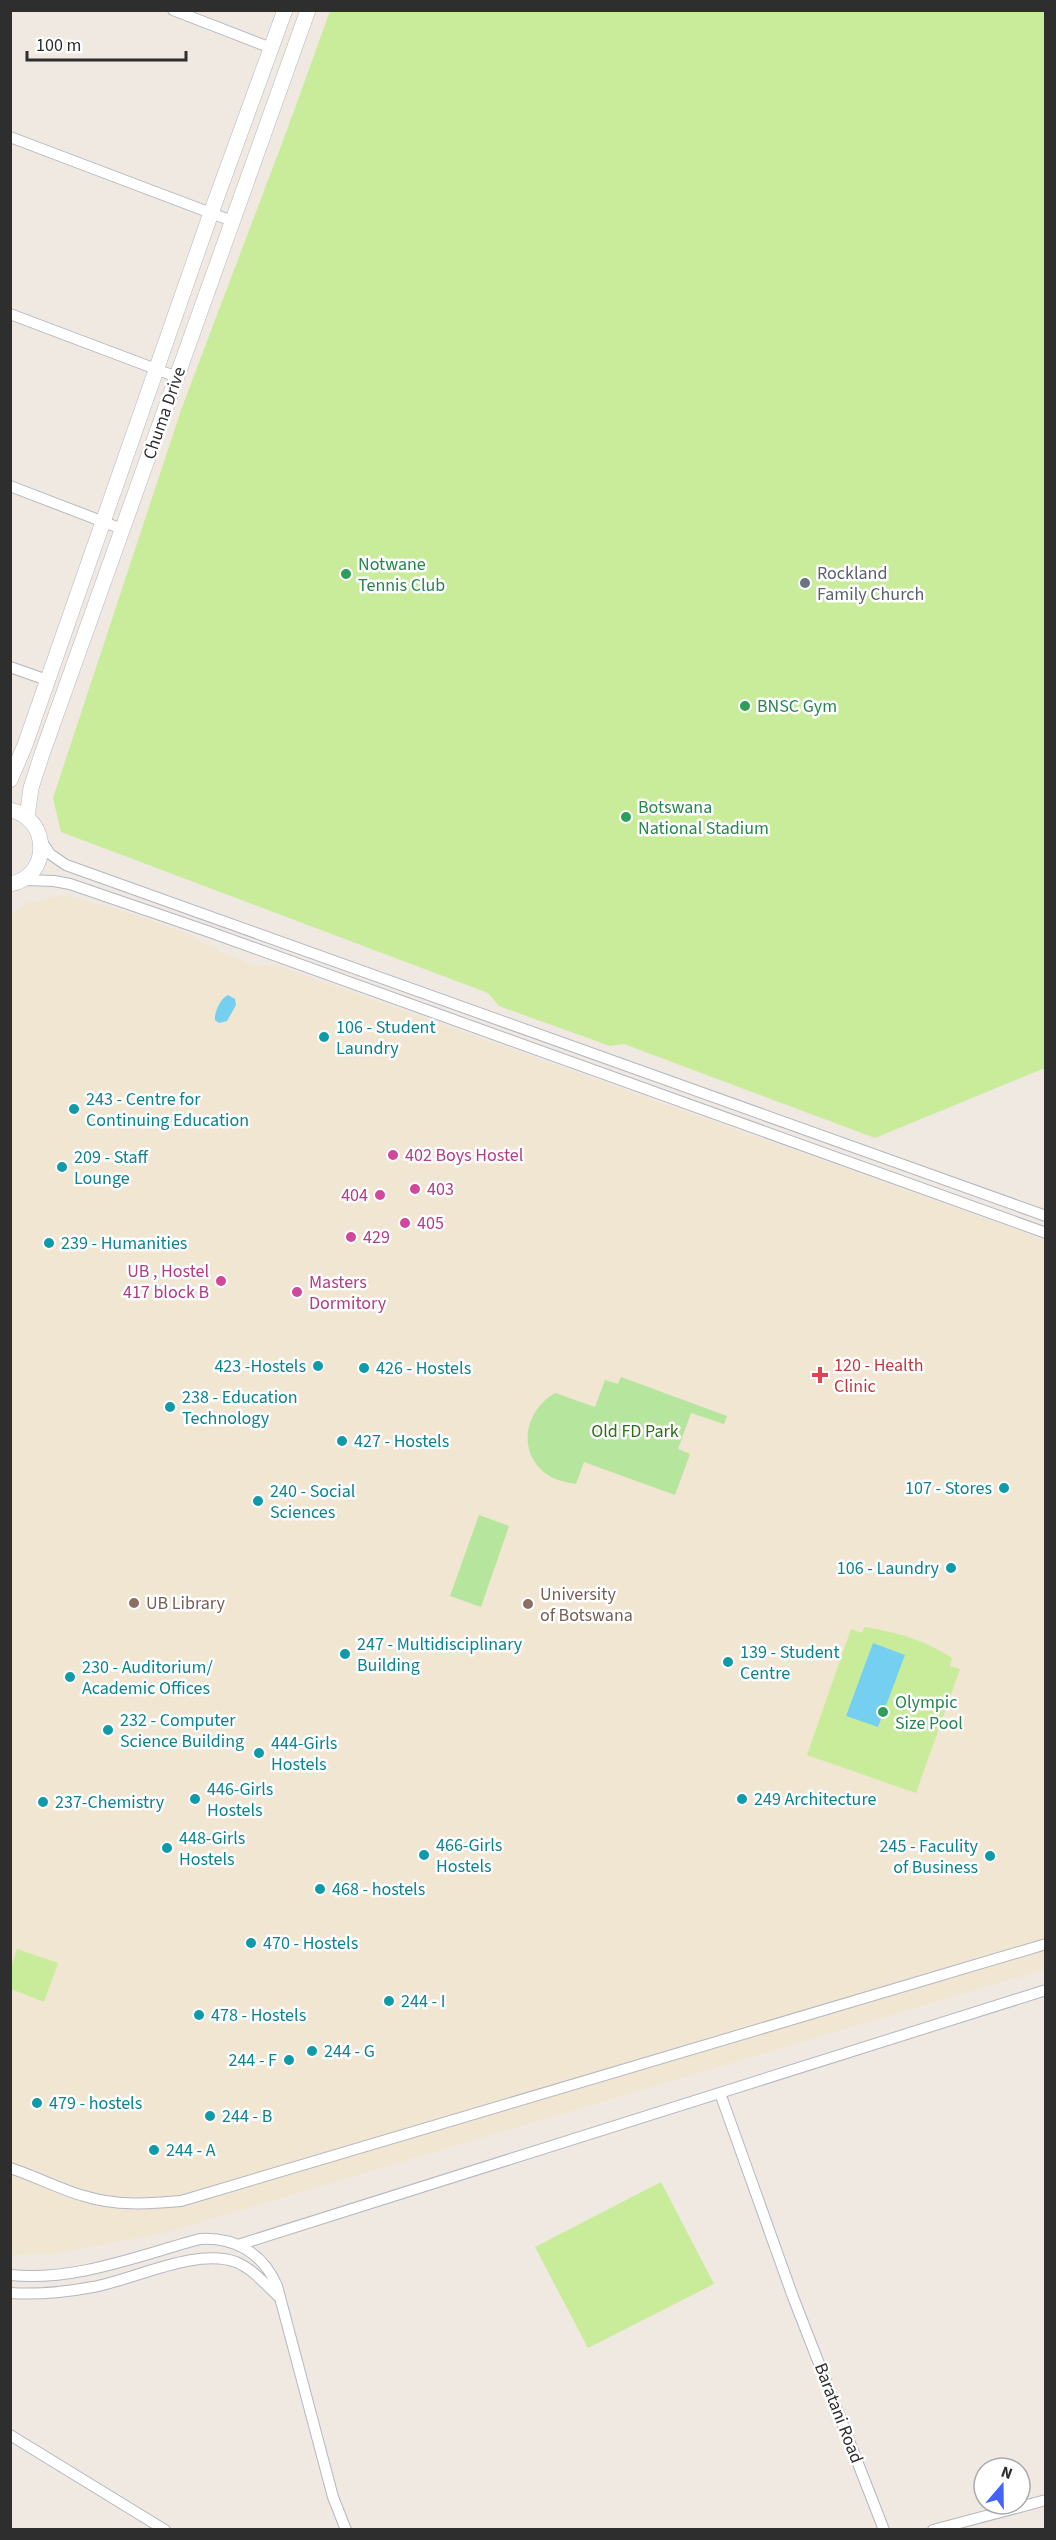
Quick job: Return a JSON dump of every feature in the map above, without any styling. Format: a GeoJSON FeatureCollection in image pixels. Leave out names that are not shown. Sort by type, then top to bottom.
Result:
{"type":"FeatureCollection","features":[{"type":"Feature","properties":{"kind":"main road","name":"Chuma Drive"},"geometry":{"type":"LineString","coordinates":[[10,780],[25,745],[211,213],[285,10]]}},
{"type":"Feature","properties":{"kind":"main road","name":"Chuma Drive"},"geometry":{"type":"LineString","coordinates":[[27,817],[31,788],[42,754],[308,10]]}},
{"type":"Feature","properties":{"kind":"main road"},"geometry":{"type":"LineString","coordinates":[[10,810],[27,817],[37,828],[42,842],[38,863],[17,882]]}},
{"type":"Feature","properties":{"kind":"street"},"geometry":{"type":"LineString","coordinates":[[172,10],[271,48]]}},
{"type":"Feature","properties":{"kind":"street"},"geometry":{"type":"LineString","coordinates":[[10,137],[232,220]]}},
{"type":"Feature","properties":{"kind":"street"},"geometry":{"type":"LineString","coordinates":[[10,314],[177,377]]}},
{"type":"Feature","properties":{"kind":"street"},"geometry":{"type":"LineString","coordinates":[[10,486],[122,529]]}},
{"type":"Feature","properties":{"kind":"street"},"geometry":{"type":"LineString","coordinates":[[10,667],[47,680]]}},
{"type":"Feature","properties":{"kind":"street"},"geometry":{"type":"LineString","coordinates":[[42,842],[50,854],[66,865],[1046,1216]]}},
{"type":"Feature","properties":{"kind":"street"},"geometry":{"type":"LineString","coordinates":[[17,882],[54,881],[70,884],[207,931],[1046,1233]]}},
{"type":"Feature","properties":{"kind":"street"},"geometry":{"type":"LineString","coordinates":[[1002,1218],[1008,1204]]}},
{"type":"Feature","properties":{"kind":"street"},"geometry":{"type":"LineString","coordinates":[[10,2168],[84,2196],[111,2202],[135,2204],[181,2201],[1046,1944]]}},
{"type":"Feature","properties":{"kind":"street"},"geometry":{"type":"LineString","coordinates":[[241,2244],[1046,1990]]}},
{"type":"Feature","properties":{"kind":"street","name":"Baratani Road"},"geometry":{"type":"LineString","coordinates":[[720,2093],[794,2297],[884,2529]]}},
{"type":"Feature","properties":{"kind":"street"},"geometry":{"type":"LineString","coordinates":[[10,2275],[25,2277],[80,2271],[200,2239],[218,2238],[241,2244],[258,2258],[273,2277],[333,2497],[346,2529]]}},
{"type":"Feature","properties":{"kind":"street"},"geometry":{"type":"LineString","coordinates":[[10,2293],[31,2295],[93,2287],[191,2261],[221,2258],[238,2262],[253,2272],[279,2297]]}},
{"type":"Feature","properties":{"kind":"street"},"geometry":{"type":"LineString","coordinates":[[10,2435],[165,2529]]}},
{"type":"Feature","properties":{"kind":"street"},"geometry":{"type":"LineString","coordinates":[[933,2529],[1046,2500]]}},
{"type":"Feature","properties":{"kind":"shaded area","name":"University of Botswana"},"geometry":{"type":"Polygon","coordinates":[[[57,896],[72,897],[130,913],[195,936],[196,941],[218,948],[217,951],[257,966],[276,965],[1045,1240],[1045,1969],[164,2233],[53,2254],[11,2255],[10,915],[25,904],[57,896]]]}},
{"type":"Feature","properties":{"kind":"green space"},"geometry":{"type":"Polygon","coordinates":[[[330,11],[1045,11],[1045,1068],[875,1138],[624,1044],[610,1046],[499,1006],[488,993],[61,832],[53,798],[181,410],[330,11]]]}},
{"type":"Feature","properties":{"kind":"green space","name":"Old FD Park"},"geometry":{"type":"Polygon","coordinates":[[[621,1377],[727,1416],[724,1424],[691,1413],[678,1449],[690,1454],[675,1495],[584,1462],[576,1484],[560,1480],[545,1473],[530,1453],[528,1431],[531,1420],[545,1400],[555,1393],[595,1407],[605,1380],[618,1384],[621,1377]]]}},
{"type":"Feature","properties":{"kind":"green space"},"geometry":{"type":"Polygon","coordinates":[[[479,1515],[509,1526],[481,1607],[450,1596],[479,1515]]]}},
{"type":"Feature","properties":{"kind":"green space","name":"Olympic Size Pool"},"geometry":{"type":"Polygon","coordinates":[[[864,1627],[888,1631],[921,1642],[952,1658],[950,1666],[960,1669],[916,1793],[807,1755],[851,1629],[862,1633],[864,1627]]]}},
{"type":"Feature","properties":{"kind":"green space"},"geometry":{"type":"Polygon","coordinates":[[[17,1949],[58,1963],[44,2002],[11,1989],[11,1968],[17,1949]]]}},
{"type":"Feature","properties":{"kind":"green space"},"geometry":{"type":"Polygon","coordinates":[[[661,2182],[714,2284],[588,2348],[535,2247],[661,2182]]]}},
{"type":"Feature","properties":{"kind":"water"},"geometry":{"type":"Polygon","coordinates":[[[228,995],[235,999],[236,1005],[227,1021],[219,1023],[215,1020],[217,1009],[228,995]]]}},
{"type":"Feature","properties":{"kind":"water"},"geometry":{"type":"Polygon","coordinates":[[[873,1643],[905,1655],[878,1727],[846,1716],[873,1643]]]}},
{"type":"Feature","properties":{"kind":"place","name":"Notwane Tennis Club"},"geometry":{"type":"Point","coordinates":[346,574]}},
{"type":"Feature","properties":{"kind":"place","name":"Rockland Family Church"},"geometry":{"type":"Point","coordinates":[805,583]}},
{"type":"Feature","properties":{"kind":"place","name":"BNSC Gym"},"geometry":{"type":"Point","coordinates":[745,706]}},
{"type":"Feature","properties":{"kind":"place","name":"Botswana National Stadium"},"geometry":{"type":"Point","coordinates":[626,817]}},
{"type":"Feature","properties":{"kind":"place","name":"106 - Student Laundry"},"geometry":{"type":"Point","coordinates":[324,1037]}},
{"type":"Feature","properties":{"kind":"place","name":"243 - Centre for Continuing Education"},"geometry":{"type":"Point","coordinates":[74,1109]}},
{"type":"Feature","properties":{"kind":"place","name":"402 Boys Hostel"},"geometry":{"type":"Point","coordinates":[393,1155]}},
{"type":"Feature","properties":{"kind":"place","name":"209 - Staff Lounge"},"geometry":{"type":"Point","coordinates":[62,1167]}},
{"type":"Feature","properties":{"kind":"place","name":"403"},"geometry":{"type":"Point","coordinates":[415,1189]}},
{"type":"Feature","properties":{"kind":"place","name":"404"},"geometry":{"type":"Point","coordinates":[380,1195]}},
{"type":"Feature","properties":{"kind":"place","name":"405"},"geometry":{"type":"Point","coordinates":[405,1223]}},
{"type":"Feature","properties":{"kind":"place","name":"429"},"geometry":{"type":"Point","coordinates":[351,1237]}},
{"type":"Feature","properties":{"kind":"place","name":"239 - Humanities"},"geometry":{"type":"Point","coordinates":[49,1243]}},
{"type":"Feature","properties":{"kind":"place","name":"UB , Hostel 417 block B"},"geometry":{"type":"Point","coordinates":[221,1281]}},
{"type":"Feature","properties":{"kind":"place","name":"Masters Dormitory"},"geometry":{"type":"Point","coordinates":[297,1292]}},
{"type":"Feature","properties":{"kind":"place","name":"423 -Hostels"},"geometry":{"type":"Point","coordinates":[318,1366]}},
{"type":"Feature","properties":{"kind":"place","name":"426 - Hostels"},"geometry":{"type":"Point","coordinates":[364,1368]}},
{"type":"Feature","properties":{"kind":"place","name":"120 - Health Clinic"},"geometry":{"type":"Point","coordinates":[820,1375]}},
{"type":"Feature","properties":{"kind":"place","name":"238 - Education Technology"},"geometry":{"type":"Point","coordinates":[170,1407]}},
{"type":"Feature","properties":{"kind":"place","name":"427 - Hostels"},"geometry":{"type":"Point","coordinates":[342,1441]}},
{"type":"Feature","properties":{"kind":"place","name":"107 - Stores"},"geometry":{"type":"Point","coordinates":[1004,1488]}},
{"type":"Feature","properties":{"kind":"place","name":"240 - Social Sciences"},"geometry":{"type":"Point","coordinates":[258,1501]}},
{"type":"Feature","properties":{"kind":"place","name":"106 - Laundry"},"geometry":{"type":"Point","coordinates":[951,1568]}},
{"type":"Feature","properties":{"kind":"place","name":"UB Library"},"geometry":{"type":"Point","coordinates":[134,1603]}},
{"type":"Feature","properties":{"kind":"place","name":"University of Botswana"},"geometry":{"type":"Point","coordinates":[528,1604]}},
{"type":"Feature","properties":{"kind":"place","name":"247 - Multidisciplinary Building"},"geometry":{"type":"Point","coordinates":[345,1654]}},
{"type":"Feature","properties":{"kind":"place","name":"139 - Student Centre"},"geometry":{"type":"Point","coordinates":[728,1662]}},
{"type":"Feature","properties":{"kind":"place","name":"230 - Auditorium/ Academic Offices"},"geometry":{"type":"Point","coordinates":[70,1677]}},
{"type":"Feature","properties":{"kind":"place","name":"Olympic Size Pool"},"geometry":{"type":"Point","coordinates":[883,1712]}},
{"type":"Feature","properties":{"kind":"place","name":"232 - Computer Science Building"},"geometry":{"type":"Point","coordinates":[108,1730]}},
{"type":"Feature","properties":{"kind":"place","name":"444-Girls Hostels"},"geometry":{"type":"Point","coordinates":[259,1753]}},
{"type":"Feature","properties":{"kind":"place","name":"446-Girls Hostels"},"geometry":{"type":"Point","coordinates":[195,1799]}},
{"type":"Feature","properties":{"kind":"place","name":"249 Architecture"},"geometry":{"type":"Point","coordinates":[742,1799]}},
{"type":"Feature","properties":{"kind":"place","name":"237-Chemistry"},"geometry":{"type":"Point","coordinates":[43,1802]}},
{"type":"Feature","properties":{"kind":"place","name":"448-Girls Hostels"},"geometry":{"type":"Point","coordinates":[167,1848]}},
{"type":"Feature","properties":{"kind":"place","name":"466-Girls Hostels"},"geometry":{"type":"Point","coordinates":[424,1855]}},
{"type":"Feature","properties":{"kind":"place","name":"245 - Faculity of Business"},"geometry":{"type":"Point","coordinates":[990,1856]}},
{"type":"Feature","properties":{"kind":"place","name":"468 - hostels"},"geometry":{"type":"Point","coordinates":[320,1889]}},
{"type":"Feature","properties":{"kind":"place","name":"470 - Hostels"},"geometry":{"type":"Point","coordinates":[251,1943]}},
{"type":"Feature","properties":{"kind":"place","name":"244 - I"},"geometry":{"type":"Point","coordinates":[389,2001]}},
{"type":"Feature","properties":{"kind":"place","name":"478 - Hostels"},"geometry":{"type":"Point","coordinates":[199,2015]}},
{"type":"Feature","properties":{"kind":"place","name":"244 - G"},"geometry":{"type":"Point","coordinates":[312,2051]}},
{"type":"Feature","properties":{"kind":"place","name":"244 - F"},"geometry":{"type":"Point","coordinates":[289,2060]}},
{"type":"Feature","properties":{"kind":"place","name":"479 - hostels"},"geometry":{"type":"Point","coordinates":[37,2103]}},
{"type":"Feature","properties":{"kind":"place","name":"244 - B"},"geometry":{"type":"Point","coordinates":[210,2116]}},
{"type":"Feature","properties":{"kind":"place","name":"244 - A"},"geometry":{"type":"Point","coordinates":[154,2150]}}]}
